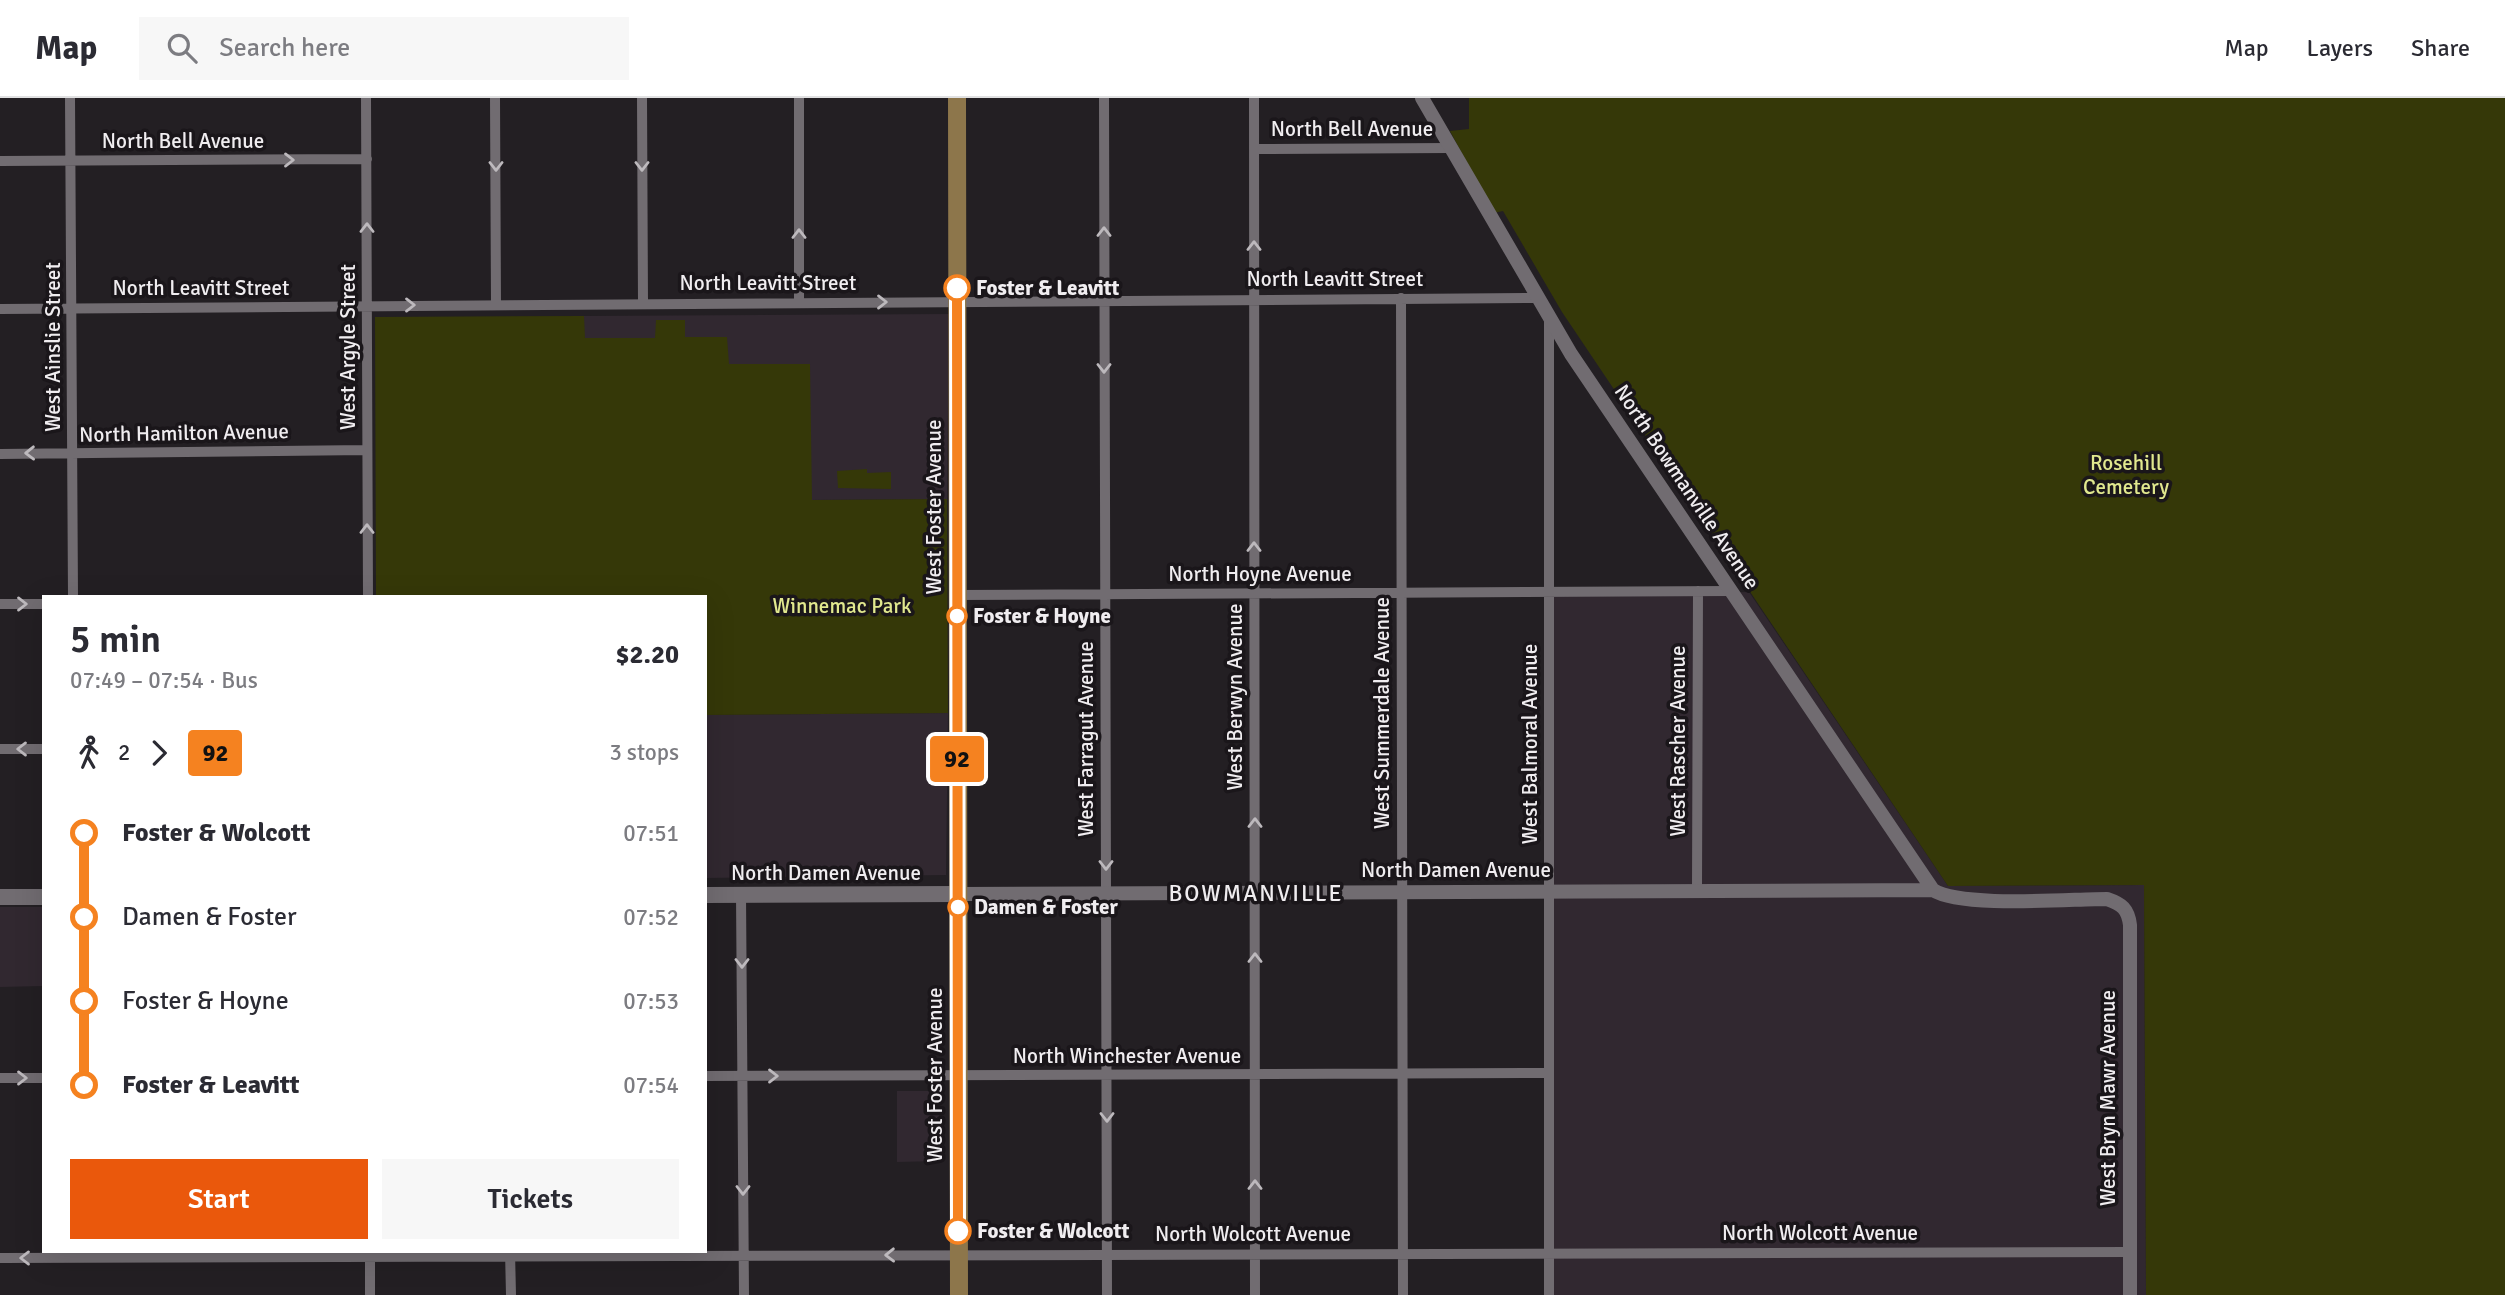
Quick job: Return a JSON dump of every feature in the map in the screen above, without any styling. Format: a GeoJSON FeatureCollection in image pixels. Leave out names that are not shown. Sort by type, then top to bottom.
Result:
{"type":"FeatureCollection","features":[{"type":"Feature","properties":{"kind":"main road","name":"West Foster Avenue"},"geometry":{"type":"LineString","coordinates":[[957,98],[958,1295]]}},
{"type":"Feature","properties":{"kind":"main road","name":"North Damen Avenue"},"geometry":{"type":"LineString","coordinates":[[707,895],[958,894]]}},
{"type":"Feature","properties":{"kind":"main road"},"geometry":{"type":"LineString","coordinates":[[0,897],[42,897]]}},
{"type":"Feature","properties":{"kind":"street","name":"West Ainslie Street"},"geometry":{"type":"LineString","coordinates":[[70,98],[73,595]]}},
{"type":"Feature","properties":{"kind":"street","name":"West Argyle Street"},"geometry":{"type":"LineString","coordinates":[[366,98],[368,595]]}},
{"type":"Feature","properties":{"kind":"street"},"geometry":{"type":"LineString","coordinates":[[495,98],[496,305]]}},
{"type":"Feature","properties":{"kind":"street"},"geometry":{"type":"LineString","coordinates":[[642,98],[643,303]]}},
{"type":"Feature","properties":{"kind":"street"},"geometry":{"type":"LineString","coordinates":[[799,98],[799,302]]}},
{"type":"Feature","properties":{"kind":"street","name":"West Farragut Avenue"},"geometry":{"type":"LineString","coordinates":[[1104,98],[1108,1295]]}},
{"type":"Feature","properties":{"kind":"street","name":"West Berwyn Avenue"},"geometry":{"type":"LineString","coordinates":[[1254,98],[1255,1295]]}},
{"type":"Feature","properties":{"kind":"street","name":"North Bowmanville Avenue"},"geometry":{"type":"LineString","coordinates":[[1422,98],[1549,319],[1933,890]]}},
{"type":"Feature","properties":{"kind":"street","name":"North Bell Avenue"},"geometry":{"type":"LineString","coordinates":[[1254,149],[1450,148]]}},
{"type":"Feature","properties":{"kind":"street","name":"North Bell Avenue"},"geometry":{"type":"LineString","coordinates":[[0,161],[367,159]]}},
{"type":"Feature","properties":{"kind":"street","name":"West Summerdale Avenue"},"geometry":{"type":"LineString","coordinates":[[1401,298],[1403,1295]]}},
{"type":"Feature","properties":{"kind":"street","name":"North Leavitt Street"},"geometry":{"type":"LineString","coordinates":[[0,309],[1536,298]]}},
{"type":"Feature","properties":{"kind":"street","name":"West Balmoral Avenue"},"geometry":{"type":"LineString","coordinates":[[1549,319],[1549,1295]]}},
{"type":"Feature","properties":{"kind":"street","name":"North Hamilton Avenue"},"geometry":{"type":"LineString","coordinates":[[0,453],[367,450]]}},
{"type":"Feature","properties":{"kind":"street","name":"West Rascher Avenue"},"geometry":{"type":"LineString","coordinates":[[1697,890],[1698,591]]}},
{"type":"Feature","properties":{"kind":"street","name":"North Hoyne Avenue"},"geometry":{"type":"LineString","coordinates":[[957,595],[1731,591]]}},
{"type":"Feature","properties":{"kind":"street"},"geometry":{"type":"LineString","coordinates":[[0,604],[42,604]]}},
{"type":"Feature","properties":{"kind":"street"},"geometry":{"type":"LineString","coordinates":[[0,749],[42,749]]}},
{"type":"Feature","properties":{"kind":"street","name":"North Damen Avenue"},"geometry":{"type":"LineString","coordinates":[[958,894],[1933,890],[1945,897],[1968,900],[2107,899],[2120,904]]}},
{"type":"Feature","properties":{"kind":"street"},"geometry":{"type":"LineString","coordinates":[[741,894],[744,1295]]}},
{"type":"Feature","properties":{"kind":"street","name":"West Bryn Mawr Avenue"},"geometry":{"type":"LineString","coordinates":[[2120,904],[2128,913],[2130,925],[2130,1295]]}},
{"type":"Feature","properties":{"kind":"street","name":"North Winchester Avenue"},"geometry":{"type":"LineString","coordinates":[[707,1076],[1549,1073]]}},
{"type":"Feature","properties":{"kind":"street"},"geometry":{"type":"LineString","coordinates":[[0,1079],[42,1078]]}},
{"type":"Feature","properties":{"kind":"street","name":"North Wolcott Avenue"},"geometry":{"type":"LineString","coordinates":[[0,1258],[73,1254],[743,1256],[2129,1252]]}},
{"type":"Feature","properties":{"kind":"street"},"geometry":{"type":"LineString","coordinates":[[370,1254],[370,1295]]}},
{"type":"Feature","properties":{"kind":"street"},"geometry":{"type":"LineString","coordinates":[[510,1254],[511,1295]]}},
{"type":"Feature","properties":{"kind":"shaded area"},"geometry":{"type":"Polygon","coordinates":[[[949,314],[947,499],[812,500],[584,364],[584,316],[949,314]]]}},
{"type":"Feature","properties":{"kind":"shaded area"},"geometry":{"type":"Polygon","coordinates":[[[1749,592],[1948,886],[2144,885],[2146,1295],[1551,1295],[1549,595],[1749,592]]]}},
{"type":"Feature","properties":{"kind":"shaded area"},"geometry":{"type":"Polygon","coordinates":[[[948,713],[946,875],[707,878],[707,715],[948,713]]]}},
{"type":"Feature","properties":{"kind":"shaded area"},"geometry":{"type":"Polygon","coordinates":[[[0,907],[42,907],[42,986],[0,987],[0,907]]]}},
{"type":"Feature","properties":{"kind":"shaded area"},"geometry":{"type":"Polygon","coordinates":[[[897,1091],[939,1091],[940,1161],[897,1162],[897,1091]]]}},
{"type":"Feature","properties":{"kind":"green space","name":"Rosehill Cemetery"},"geometry":{"type":"Polygon","coordinates":[[[1469,98],[2505,98],[2505,1295],[2146,1295],[2144,885],[1948,886],[1562,312],[1503,211],[1494,213],[1450,131],[1469,129],[1469,98]]]}},
{"type":"Feature","properties":{"kind":"green space","name":"Winnemac Park"},"geometry":{"type":"Polygon","coordinates":[[[584,316],[585,338],[655,338],[656,320],[685,320],[685,337],[727,337],[729,364],[810,364],[812,500],[947,499],[948,713],[707,715],[707,595],[376,595],[375,317],[584,316]]]}},
{"type":"Feature","properties":{"kind":"green space"},"geometry":{"type":"Polygon","coordinates":[[[867,469],[867,473],[891,472],[891,489],[838,488],[837,471],[867,469]]]}},
{"type":"Feature","properties":{"kind":"bus line","name":"92"},"geometry":{"type":"LineString","coordinates":[[957,288],[958,1231]]}},
{"type":"Feature","properties":{"kind":"place","name":"Foster & Leavitt"},"geometry":{"type":"Point","coordinates":[957,288]}},
{"type":"Feature","properties":{"kind":"place","name":"Foster & Hoyne"},"geometry":{"type":"Point","coordinates":[957,616]}},
{"type":"Feature","properties":{"kind":"place","name":"Damen & Foster"},"geometry":{"type":"Point","coordinates":[958,907]}},
{"type":"Feature","properties":{"kind":"place","name":"Foster & Wolcott"},"geometry":{"type":"Point","coordinates":[958,1231]}},
{"type":"Feature","properties":{"kind":"district","name":"BOWMANVILLE"},"geometry":{"type":"Point","coordinates":[1256,893]}}]}
